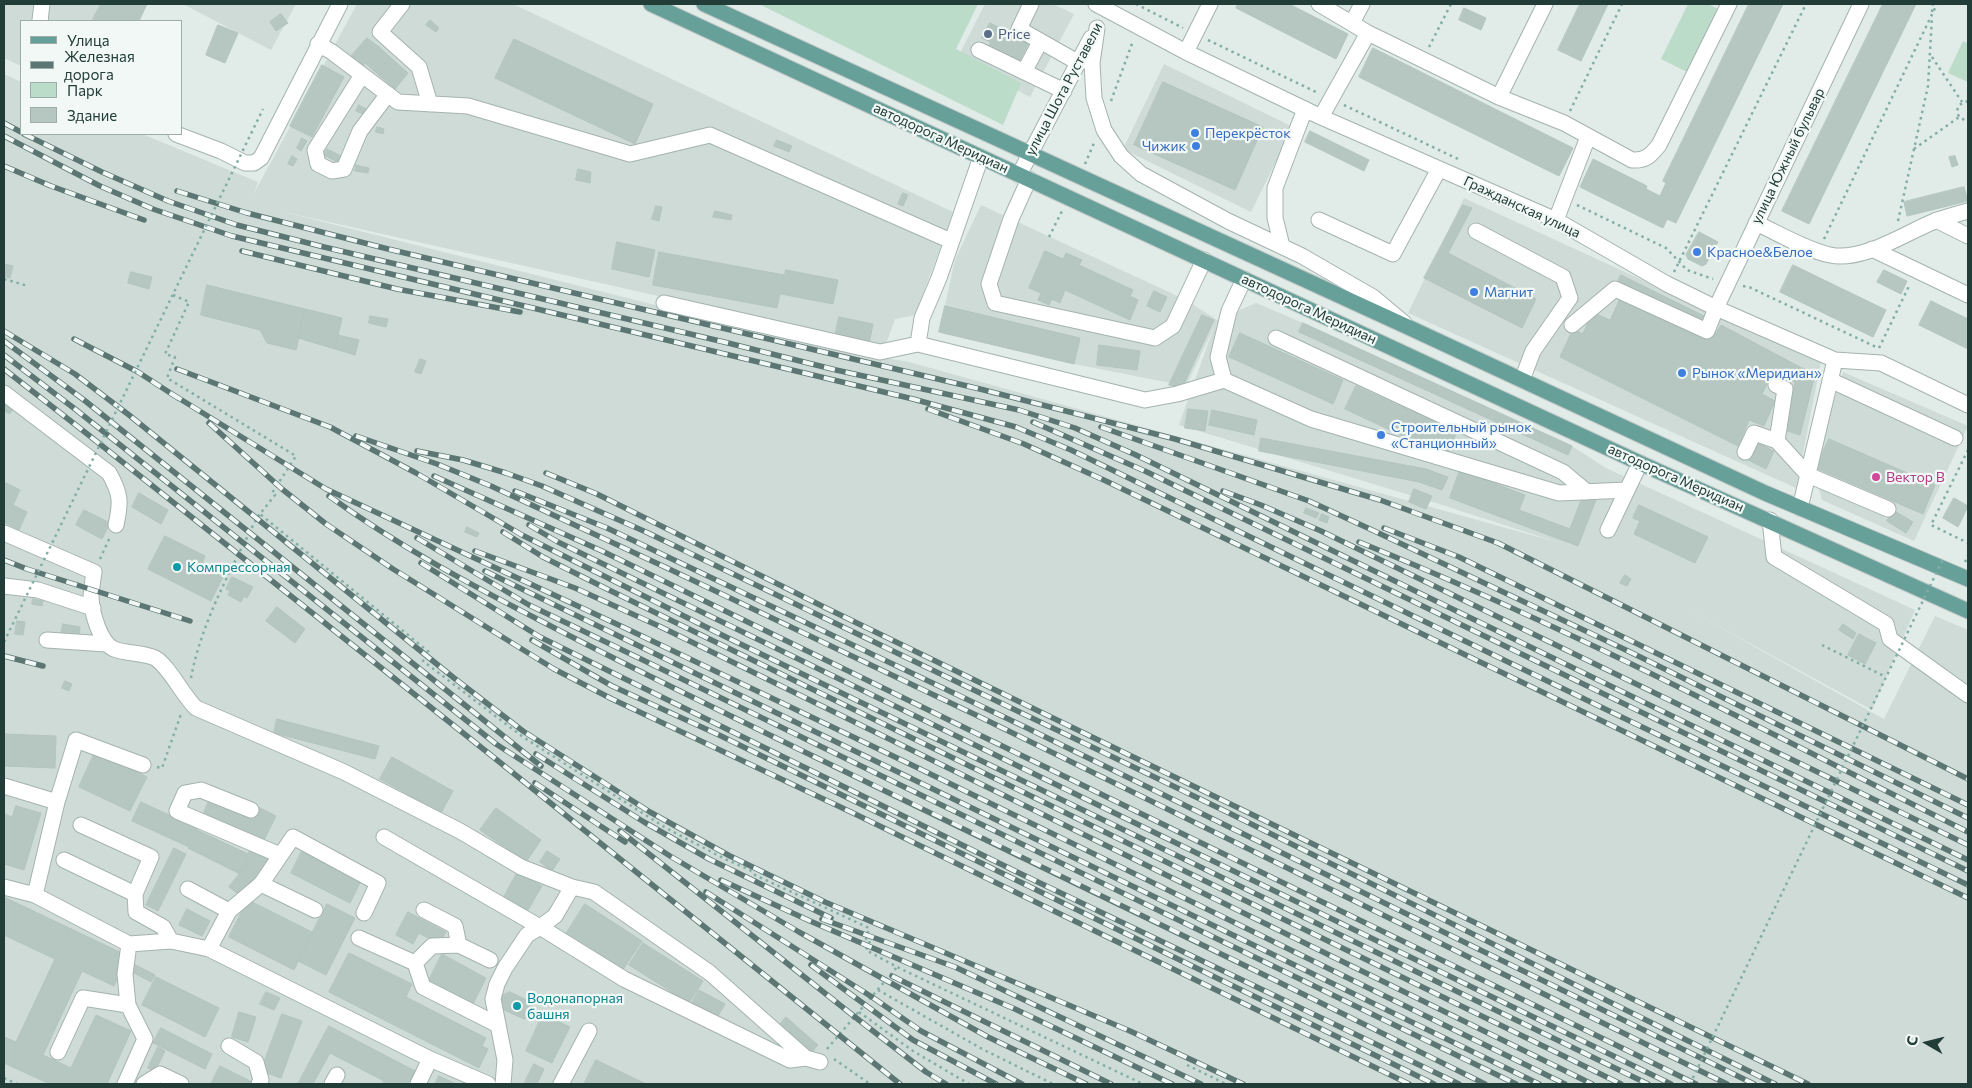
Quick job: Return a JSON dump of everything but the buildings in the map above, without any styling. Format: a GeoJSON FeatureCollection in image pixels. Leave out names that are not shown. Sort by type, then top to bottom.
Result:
{"type":"FeatureCollection","features":[{"type":"Feature","properties":{"kind":"main road","name":"автодорога Меридиан"},"geometry":{"type":"LineString","coordinates":[[651,4],[1640,463],[1770,520],[1968,611]]}},
{"type":"Feature","properties":{"kind":"main road","name":"автодорога Меридиан"},"geometry":{"type":"LineString","coordinates":[[704,4],[1800,508],[1968,580]]}},
{"type":"Feature","properties":{"kind":"street"},"geometry":{"type":"LineString","coordinates":[[40,20],[42,4]]}},
{"type":"Feature","properties":{"kind":"street"},"geometry":{"type":"LineString","coordinates":[[179,135],[221,151],[245,163],[254,163],[261,158],[312,62],[318,44],[340,4]]}},
{"type":"Feature","properties":{"kind":"street"},"geometry":{"type":"LineString","coordinates":[[402,4],[380,32],[419,67],[430,104]]}},
{"type":"Feature","properties":{"kind":"street"},"geometry":{"type":"LineString","coordinates":[[1031,4],[1019,29],[1079,63]]}},
{"type":"Feature","properties":{"kind":"street"},"geometry":{"type":"LineString","coordinates":[[1186,52],[1210,4]]}},
{"type":"Feature","properties":{"kind":"street"},"geometry":{"type":"LineString","coordinates":[[1319,4],[1368,33],[1423,60],[1499,97],[1564,124],[1632,160],[1641,161],[1650,156],[1659,146],[1729,4]]}},
{"type":"Feature","properties":{"kind":"street"},"geometry":{"type":"LineString","coordinates":[[1352,23],[1362,4]]}},
{"type":"Feature","properties":{"kind":"street"},"geometry":{"type":"LineString","coordinates":[[1499,97],[1546,4]]}},
{"type":"Feature","properties":{"kind":"street","name":"улица Южный бульвар"},"geometry":{"type":"LineString","coordinates":[[1572,326],[1615,289],[1707,332],[1716,308],[1756,222],[1861,4]]}},
{"type":"Feature","properties":{"kind":"street","name":"улица Шота Руставели"},"geometry":{"type":"LineString","coordinates":[[1104,6],[1097,28],[1031,154],[989,284],[995,303],[1155,338],[1173,326],[1204,260]]}},
{"type":"Feature","properties":{"kind":"street","name":"Гражданская улица"},"geometry":{"type":"LineString","coordinates":[[1104,6],[1186,52],[1305,110],[1556,220],[1667,284],[1716,308],[1835,360],[1881,363],[1968,404]]}},
{"type":"Feature","properties":{"kind":"street"},"geometry":{"type":"LineString","coordinates":[[1097,28],[1092,63],[1094,98],[1104,130],[1121,156],[1141,174],[1228,221],[1302,256],[1373,297],[1410,328]]}},
{"type":"Feature","properties":{"kind":"street"},"geometry":{"type":"LineString","coordinates":[[1321,117],[1368,33]]}},
{"type":"Feature","properties":{"kind":"street"},"geometry":{"type":"LineString","coordinates":[[1024,72],[1040,42]]}},
{"type":"Feature","properties":{"kind":"street"},"geometry":{"type":"LineString","coordinates":[[318,44],[332,52],[398,102],[468,106],[630,154],[710,136],[951,242]]}},
{"type":"Feature","properties":{"kind":"street"},"geometry":{"type":"LineString","coordinates":[[979,50],[1064,91]]}},
{"type":"Feature","properties":{"kind":"street"},"geometry":{"type":"LineString","coordinates":[[362,75],[315,150],[318,164],[332,171],[344,169],[360,131],[388,94]]}},
{"type":"Feature","properties":{"kind":"street"},"geometry":{"type":"LineString","coordinates":[[1282,246],[1274,218],[1275,188],[1305,110]]}},
{"type":"Feature","properties":{"kind":"street"},"geometry":{"type":"LineString","coordinates":[[1556,220],[1588,137]]}},
{"type":"Feature","properties":{"kind":"street"},"geometry":{"type":"LineString","coordinates":[[918,344],[922,318],[981,157]]}},
{"type":"Feature","properties":{"kind":"street"},"geometry":{"type":"LineString","coordinates":[[1320,220],[1393,254],[1439,169]]}},
{"type":"Feature","properties":{"kind":"street"},"geometry":{"type":"LineString","coordinates":[[1756,222],[1818,252],[1832,256],[1853,255],[1894,240],[1936,220],[1968,211]]}},
{"type":"Feature","properties":{"kind":"street"},"geometry":{"type":"LineString","coordinates":[[1936,220],[1968,236]]}},
{"type":"Feature","properties":{"kind":"street"},"geometry":{"type":"LineString","coordinates":[[1476,232],[1563,277],[1568,291],[1570,298],[1533,351],[1522,380]]}},
{"type":"Feature","properties":{"kind":"street"},"geometry":{"type":"LineString","coordinates":[[1872,249],[1968,295]]}},
{"type":"Feature","properties":{"kind":"street"},"geometry":{"type":"LineString","coordinates":[[1224,380],[1218,357],[1229,311],[1244,279]]}},
{"type":"Feature","properties":{"kind":"street"},"geometry":{"type":"LineString","coordinates":[[664,303],[880,352],[918,344],[1145,400],[1177,394],[1224,380],[1311,419],[1559,493],[1627,490]]}},
{"type":"Feature","properties":{"kind":"street"},"geometry":{"type":"LineString","coordinates":[[1276,338],[1563,472],[1587,492]]}},
{"type":"Feature","properties":{"kind":"street"},"geometry":{"type":"LineString","coordinates":[[1800,508],[1835,360]]}},
{"type":"Feature","properties":{"kind":"street"},"geometry":{"type":"LineString","coordinates":[[1830,380],[1955,438]]}},
{"type":"Feature","properties":{"kind":"street"},"geometry":{"type":"LineString","coordinates":[[1776,384],[1785,389],[1777,441]]}},
{"type":"Feature","properties":{"kind":"street"},"geometry":{"type":"LineString","coordinates":[[4,393],[109,473],[118,489],[121,505],[116,525]]}},
{"type":"Feature","properties":{"kind":"street"},"geometry":{"type":"LineString","coordinates":[[1745,452],[1754,433],[1777,441],[1808,475],[1888,510]]}},
{"type":"Feature","properties":{"kind":"street"},"geometry":{"type":"LineString","coordinates":[[1608,530],[1640,463]]}},
{"type":"Feature","properties":{"kind":"street"},"geometry":{"type":"LineString","coordinates":[[1770,520],[1774,557],[1886,624],[1890,639],[1968,694]]}},
{"type":"Feature","properties":{"kind":"street"},"geometry":{"type":"LineString","coordinates":[[4,534],[94,572],[91,597],[100,634],[106,644],[114,649],[155,658],[196,708],[344,772],[460,831],[521,867],[572,887],[594,892],[710,973],[820,1057]]}},
{"type":"Feature","properties":{"kind":"street"},"geometry":{"type":"LineString","coordinates":[[4,586],[38,590],[93,608]]}},
{"type":"Feature","properties":{"kind":"street"},"geometry":{"type":"LineString","coordinates":[[47,640],[106,644]]}},
{"type":"Feature","properties":{"kind":"street"},"geometry":{"type":"LineString","coordinates":[[34,895],[57,802],[76,740],[143,765]]}},
{"type":"Feature","properties":{"kind":"street"},"geometry":{"type":"LineString","coordinates":[[4,786],[57,802]]}},
{"type":"Feature","properties":{"kind":"street"},"geometry":{"type":"LineString","coordinates":[[251,810],[201,790],[185,793],[177,811],[280,855]]}},
{"type":"Feature","properties":{"kind":"street"},"geometry":{"type":"LineString","coordinates":[[81,825],[151,857],[135,894],[136,912],[163,927],[171,940]]}},
{"type":"Feature","properties":{"kind":"street"},"geometry":{"type":"LineString","coordinates":[[209,949],[229,910],[261,884],[293,837],[378,883],[364,913]]}},
{"type":"Feature","properties":{"kind":"street"},"geometry":{"type":"LineString","coordinates":[[384,837],[624,979],[790,1060],[820,1057]]}},
{"type":"Feature","properties":{"kind":"street"},"geometry":{"type":"LineString","coordinates":[[64,860],[135,894]]}},
{"type":"Feature","properties":{"kind":"street"},"geometry":{"type":"LineString","coordinates":[[261,884],[315,910]]}},
{"type":"Feature","properties":{"kind":"street"},"geometry":{"type":"LineString","coordinates":[[4,887],[34,895],[130,944],[171,940],[209,949],[430,1059],[488,1084]]}},
{"type":"Feature","properties":{"kind":"street"},"geometry":{"type":"LineString","coordinates":[[503,1084],[505,1060],[493,1000],[497,984],[527,934],[540,928],[555,916],[572,887]]}},
{"type":"Feature","properties":{"kind":"street"},"geometry":{"type":"LineString","coordinates":[[188,889],[229,910]]}},
{"type":"Feature","properties":{"kind":"street"},"geometry":{"type":"LineString","coordinates":[[424,910],[455,926],[459,944]]}},
{"type":"Feature","properties":{"kind":"street"},"geometry":{"type":"LineString","coordinates":[[359,938],[415,963],[423,987],[498,1025]]}},
{"type":"Feature","properties":{"kind":"street"},"geometry":{"type":"LineString","coordinates":[[125,1084],[145,1039],[128,1005],[125,974],[130,944]]}},
{"type":"Feature","properties":{"kind":"street"},"geometry":{"type":"LineString","coordinates":[[415,963],[432,946],[459,944],[490,960]]}},
{"type":"Feature","properties":{"kind":"street"},"geometry":{"type":"LineString","coordinates":[[58,1052],[84,998],[128,1005]]}},
{"type":"Feature","properties":{"kind":"street"},"geometry":{"type":"LineString","coordinates":[[561,1084],[589,1032]]}},
{"type":"Feature","properties":{"kind":"street"},"geometry":{"type":"LineString","coordinates":[[229,1046],[256,1062],[262,1080],[259,1084]]}},
{"type":"Feature","properties":{"kind":"street"},"geometry":{"type":"LineString","coordinates":[[418,1084],[430,1059]]}},
{"type":"Feature","properties":{"kind":"street"},"geometry":{"type":"LineString","coordinates":[[144,1084],[160,1074],[182,1084]]}},
{"type":"Feature","properties":{"kind":"path"},"geometry":{"type":"LineString","coordinates":[[1143,8],[1146,4]]}},
{"type":"Feature","properties":{"kind":"path"},"geometry":{"type":"LineString","coordinates":[[1423,60],[1451,4]]}},
{"type":"Feature","properties":{"kind":"path"},"geometry":{"type":"LineString","coordinates":[[1564,124],[1622,4]]}},
{"type":"Feature","properties":{"kind":"path"},"geometry":{"type":"LineString","coordinates":[[1667,284],[1806,4]]}},
{"type":"Feature","properties":{"kind":"path"},"geometry":{"type":"LineString","coordinates":[[1894,240],[1928,86],[1933,4]]}},
{"type":"Feature","properties":{"kind":"path"},"geometry":{"type":"LineString","coordinates":[[1818,252],[1937,4]]}},
{"type":"Feature","properties":{"kind":"path"},"geometry":{"type":"LineString","coordinates":[[1931,55],[1962,102]]}},
{"type":"Feature","properties":{"kind":"path"},"geometry":{"type":"LineString","coordinates":[[1959,118],[1958,108],[1962,102],[1968,101]]}},
{"type":"Feature","properties":{"kind":"path"},"geometry":{"type":"LineString","coordinates":[[4,642],[263,109]]}},
{"type":"Feature","properties":{"kind":"path"},"geometry":{"type":"LineString","coordinates":[[1913,150],[1959,118]]}},
{"type":"Feature","properties":{"kind":"path"},"geometry":{"type":"LineString","coordinates":[[1959,118],[1968,122]]}},
{"type":"Feature","properties":{"kind":"path"},"geometry":{"type":"LineString","coordinates":[[1879,348],[1917,271]]}},
{"type":"Feature","properties":{"kind":"path"},"geometry":{"type":"LineString","coordinates":[[4,279],[28,286]]}},
{"type":"Feature","properties":{"kind":"path"},"geometry":{"type":"LineString","coordinates":[[143,765],[162,768],[187,699],[195,654],[211,614],[234,561],[260,514],[275,495],[272,493],[296,456],[167,378],[175,357],[165,354],[166,350],[189,302],[173,295]]}},
{"type":"Feature","properties":{"kind":"path"},"geometry":{"type":"LineString","coordinates":[[1968,450],[1931,525],[1968,543]]}},
{"type":"Feature","properties":{"kind":"path"},"geometry":{"type":"LineString","coordinates":[[260,514],[430,653],[423,661],[523,737],[666,828],[750,870],[755,875],[869,928],[866,939],[870,941],[866,950],[1143,1084]]}},
{"type":"Feature","properties":{"kind":"path"},"geometry":{"type":"LineString","coordinates":[[94,572],[116,525]]}},
{"type":"Feature","properties":{"kind":"path"},"geometry":{"type":"LineString","coordinates":[[1690,1084],[1944,557]]}},
{"type":"Feature","properties":{"kind":"path"},"geometry":{"type":"LineString","coordinates":[[1822,645],[1886,676]]}},
{"type":"Feature","properties":{"kind":"path"},"geometry":{"type":"LineString","coordinates":[[870,1084],[820,1057],[898,967]]}},
{"type":"Feature","properties":{"kind":"path"},"geometry":{"type":"LineString","coordinates":[[878,990],[984,1050],[1053,1084]]}},
{"type":"Feature","properties":{"kind":"path"},"geometry":{"type":"LineString","coordinates":[[859,1012],[913,1051],[969,1084]]}},
{"type":"Feature","properties":{"kind":"path"},"geometry":{"type":"LineString","coordinates":[[1187,1066],[1226,1084]]}},
{"type":"Feature","properties":{"kind":"path"},"geometry":{"type":"LineString","coordinates":[[4,1078],[17,1084]]}},
{"type":"Feature","properties":{"kind":"shaded area"},"geometry":{"type":"Polygon","coordinates":[[[4,4],[147,4],[139,20],[20,20],[20,66],[4,58],[4,4]]]}},
{"type":"Feature","properties":{"kind":"shaded area"},"geometry":{"type":"Polygon","coordinates":[[[183,4],[296,4],[271,50],[183,4]]]}},
{"type":"Feature","properties":{"kind":"shaded area"},"geometry":{"type":"Polygon","coordinates":[[[357,4],[513,4],[953,212],[915,315],[895,319],[885,347],[280,211],[835,350],[909,362],[1560,543],[1436,503],[1179,425],[1214,327],[1186,386],[1074,364],[939,332],[955,260],[981,205],[1186,300],[1217,320],[1256,303],[1303,323],[1572,446],[1606,468],[1915,610],[1872,710],[1687,609],[1884,719],[1935,616],[1968,630],[1968,1084],[4,1084],[4,74],[20,82],[20,135],[144,135],[258,182],[253,195],[357,4]]]}},
{"type":"Feature","properties":{"kind":"shaded area"},"geometry":{"type":"Polygon","coordinates":[[[985,4],[1053,4],[1074,14],[1030,97],[957,59],[985,4]]]}},
{"type":"Feature","properties":{"kind":"shaded area"},"geometry":{"type":"Polygon","coordinates":[[[1164,64],[1293,127],[1251,212],[1123,149],[1164,64]]]}},
{"type":"Feature","properties":{"kind":"shaded area"},"geometry":{"type":"Polygon","coordinates":[[[1464,198],[1821,362],[1796,488],[1408,313],[1464,198]]]}},
{"type":"Feature","properties":{"kind":"shaded area"},"geometry":{"type":"Polygon","coordinates":[[[1843,372],[1968,426],[1914,541],[1822,500],[1813,468],[1843,372]]]}},
{"type":"Feature","properties":{"kind":"green space"},"geometry":{"type":"Polygon","coordinates":[[[759,4],[978,4],[956,49],[1021,83],[1003,125],[759,4]]]}},
{"type":"Feature","properties":{"kind":"green space"},"geometry":{"type":"Polygon","coordinates":[[[1688,4],[1708,4],[1720,10],[1689,73],[1661,59],[1688,4]]]}},
{"type":"Feature","properties":{"kind":"green space"},"geometry":{"type":"Polygon","coordinates":[[[1963,41],[1968,44],[1968,82],[1948,73],[1963,41]]]}},
{"type":"Feature","properties":{"kind":"railway"},"geometry":{"type":"LineString","coordinates":[[4,123],[20,131]]}},
{"type":"Feature","properties":{"kind":"railway"},"geometry":{"type":"LineString","coordinates":[[26,135],[102,172],[168,201],[237,225],[836,370],[1019,410],[1075,428],[1136,455],[1968,860]]}},
{"type":"Feature","properties":{"kind":"railway"},"geometry":{"type":"LineString","coordinates":[[4,136],[100,186],[153,209],[232,236],[913,399],[1016,427],[1071,450],[1968,885]]}},
{"type":"Feature","properties":{"kind":"railway"},"geometry":{"type":"LineString","coordinates":[[4,166],[51,186],[144,220]]}},
{"type":"Feature","properties":{"kind":"railway"},"geometry":{"type":"LineString","coordinates":[[177,191],[247,213],[388,249],[980,389],[1175,439],[1380,500],[1498,543],[1968,779]]}},
{"type":"Feature","properties":{"kind":"railway"},"geometry":{"type":"LineString","coordinates":[[242,251],[397,289],[520,312]]}},
{"type":"Feature","properties":{"kind":"railway"},"geometry":{"type":"LineString","coordinates":[[4,331],[75,374],[129,415],[454,678],[523,731],[650,812],[730,856],[825,902],[1130,1031],[1243,1084]]}},
{"type":"Feature","properties":{"kind":"railway"},"geometry":{"type":"LineString","coordinates":[[74,339],[138,372],[178,398]]}},
{"type":"Feature","properties":{"kind":"railway"},"geometry":{"type":"LineString","coordinates":[[4,341],[84,400],[541,766]]}},
{"type":"Feature","properties":{"kind":"railway"},"geometry":{"type":"LineString","coordinates":[[4,355],[75,409],[496,744],[670,856],[799,932],[988,1037],[1086,1084]]}},
{"type":"Feature","properties":{"kind":"railway"},"geometry":{"type":"LineString","coordinates":[[4,369],[487,752],[900,1084]]}},
{"type":"Feature","properties":{"kind":"railway"},"geometry":{"type":"LineString","coordinates":[[177,369],[330,427],[416,473],[522,535],[726,637],[1648,1084]]}},
{"type":"Feature","properties":{"kind":"railway"},"geometry":{"type":"LineString","coordinates":[[172,394],[326,489],[623,627],[916,767],[1565,1084]]}},
{"type":"Feature","properties":{"kind":"railway"},"geometry":{"type":"LineString","coordinates":[[928,409],[1024,444],[1106,481],[1968,898]]}},
{"type":"Feature","properties":{"kind":"railway"},"geometry":{"type":"LineString","coordinates":[[1033,422],[1147,472],[1968,871]]}},
{"type":"Feature","properties":{"kind":"railway"},"geometry":{"type":"LineString","coordinates":[[209,423],[282,489],[326,524],[393,569],[554,669],[612,699],[853,813],[1409,1084]]}},
{"type":"Feature","properties":{"kind":"railway"},"geometry":{"type":"LineString","coordinates":[[1101,427],[1309,501],[1628,651],[1968,818]]}},
{"type":"Feature","properties":{"kind":"railway"},"geometry":{"type":"LineString","coordinates":[[356,436],[437,464],[491,486],[667,568],[978,716],[1727,1084]]}},
{"type":"Feature","properties":{"kind":"railway"},"geometry":{"type":"LineString","coordinates":[[417,451],[463,460],[506,473],[542,486],[646,532],[1227,812],[1775,1084]]}},
{"type":"Feature","properties":{"kind":"railway"},"geometry":{"type":"LineString","coordinates":[[546,473],[597,494],[826,608],[1808,1084]]}},
{"type":"Feature","properties":{"kind":"railway"},"geometry":{"type":"LineString","coordinates":[[434,476],[602,551],[1696,1084]]}},
{"type":"Feature","properties":{"kind":"railway"},"geometry":{"type":"LineString","coordinates":[[515,491],[607,528],[1025,727],[1754,1084]]}},
{"type":"Feature","properties":{"kind":"railway"},"geometry":{"type":"LineString","coordinates":[[1223,491],[1321,531],[1968,845]]}},
{"type":"Feature","properties":{"kind":"railway"},"geometry":{"type":"LineString","coordinates":[[329,496],[381,531],[434,563],[577,639],[714,708],[1485,1084]]}},
{"type":"Feature","properties":{"kind":"railway"},"geometry":{"type":"LineString","coordinates":[[529,525],[558,542],[1671,1084]]}},
{"type":"Feature","properties":{"kind":"railway"},"geometry":{"type":"LineString","coordinates":[[1384,528],[1459,557],[1968,805]]}},
{"type":"Feature","properties":{"kind":"railway"},"geometry":{"type":"LineString","coordinates":[[503,532],[543,557],[607,589],[1621,1084]]}},
{"type":"Feature","properties":{"kind":"railway"},"geometry":{"type":"LineString","coordinates":[[417,538],[529,605],[1516,1084]]}},
{"type":"Feature","properties":{"kind":"railway"},"geometry":{"type":"LineString","coordinates":[[1359,542],[1437,574],[1590,644],[1968,832]]}},
{"type":"Feature","properties":{"kind":"railway"},"geometry":{"type":"LineString","coordinates":[[475,551],[575,588],[661,627],[1592,1084]]}},
{"type":"Feature","properties":{"kind":"railway"},"geometry":{"type":"LineString","coordinates":[[4,560],[190,621]]}},
{"type":"Feature","properties":{"kind":"railway"},"geometry":{"type":"LineString","coordinates":[[421,563],[540,637],[1017,872],[1459,1084]]}},
{"type":"Feature","properties":{"kind":"railway"},"geometry":{"type":"LineString","coordinates":[[485,571],[1539,1084]]}},
{"type":"Feature","properties":{"kind":"railway"},"geometry":{"type":"LineString","coordinates":[[532,640],[612,686],[719,735],[1434,1084]]}},
{"type":"Feature","properties":{"kind":"railway"},"geometry":{"type":"LineString","coordinates":[[4,656],[43,666]]}},
{"type":"Feature","properties":{"kind":"railway"},"geometry":{"type":"LineString","coordinates":[[536,754],[644,822],[709,859],[831,918]]}},
{"type":"Feature","properties":{"kind":"railway"},"geometry":{"type":"LineString","coordinates":[[535,783],[625,842]]}},
{"type":"Feature","properties":{"kind":"railway"},"geometry":{"type":"LineString","coordinates":[[620,831],[855,1017],[926,1072],[946,1084]]}},
{"type":"Feature","properties":{"kind":"railway"},"geometry":{"type":"LineString","coordinates":[[721,880],[810,921],[1015,1009],[1172,1084]]}},
{"type":"Feature","properties":{"kind":"railway"},"geometry":{"type":"LineString","coordinates":[[706,892],[872,997],[921,1031],[1022,1084]]}},
{"type":"Feature","properties":{"kind":"railway"},"geometry":{"type":"LineString","coordinates":[[822,919],[955,967],[1201,1084]]}},
{"type":"Feature","properties":{"kind":"railway"},"geometry":{"type":"LineString","coordinates":[[811,965],[913,1040],[996,1084]]}},
{"type":"Feature","properties":{"kind":"railway"},"geometry":{"type":"LineString","coordinates":[[892,976],[1111,1084]]}},
{"type":"Feature","properties":{"kind":"place","name":"Price"},"geometry":{"type":"Point","coordinates":[988,34]}},
{"type":"Feature","properties":{"kind":"place","name":"Перекрёсток"},"geometry":{"type":"Point","coordinates":[1195,133]}},
{"type":"Feature","properties":{"kind":"place","name":"Чижик"},"geometry":{"type":"Point","coordinates":[1196,146]}},
{"type":"Feature","properties":{"kind":"place","name":"Красное&Белое"},"geometry":{"type":"Point","coordinates":[1697,252]}},
{"type":"Feature","properties":{"kind":"place","name":"Магнит"},"geometry":{"type":"Point","coordinates":[1474,292]}},
{"type":"Feature","properties":{"kind":"place","name":"Рынок «Меридиан»"},"geometry":{"type":"Point","coordinates":[1682,373]}},
{"type":"Feature","properties":{"kind":"place","name":"Строительный рынок «Станционный»"},"geometry":{"type":"Point","coordinates":[1381,435]}},
{"type":"Feature","properties":{"kind":"place","name":"Вектор В"},"geometry":{"type":"Point","coordinates":[1876,477]}},
{"type":"Feature","properties":{"kind":"place","name":"Компрессорная"},"geometry":{"type":"Point","coordinates":[177,567]}},
{"type":"Feature","properties":{"kind":"place","name":"Водонапорная башня"},"geometry":{"type":"Point","coordinates":[517,1006]}}]}
